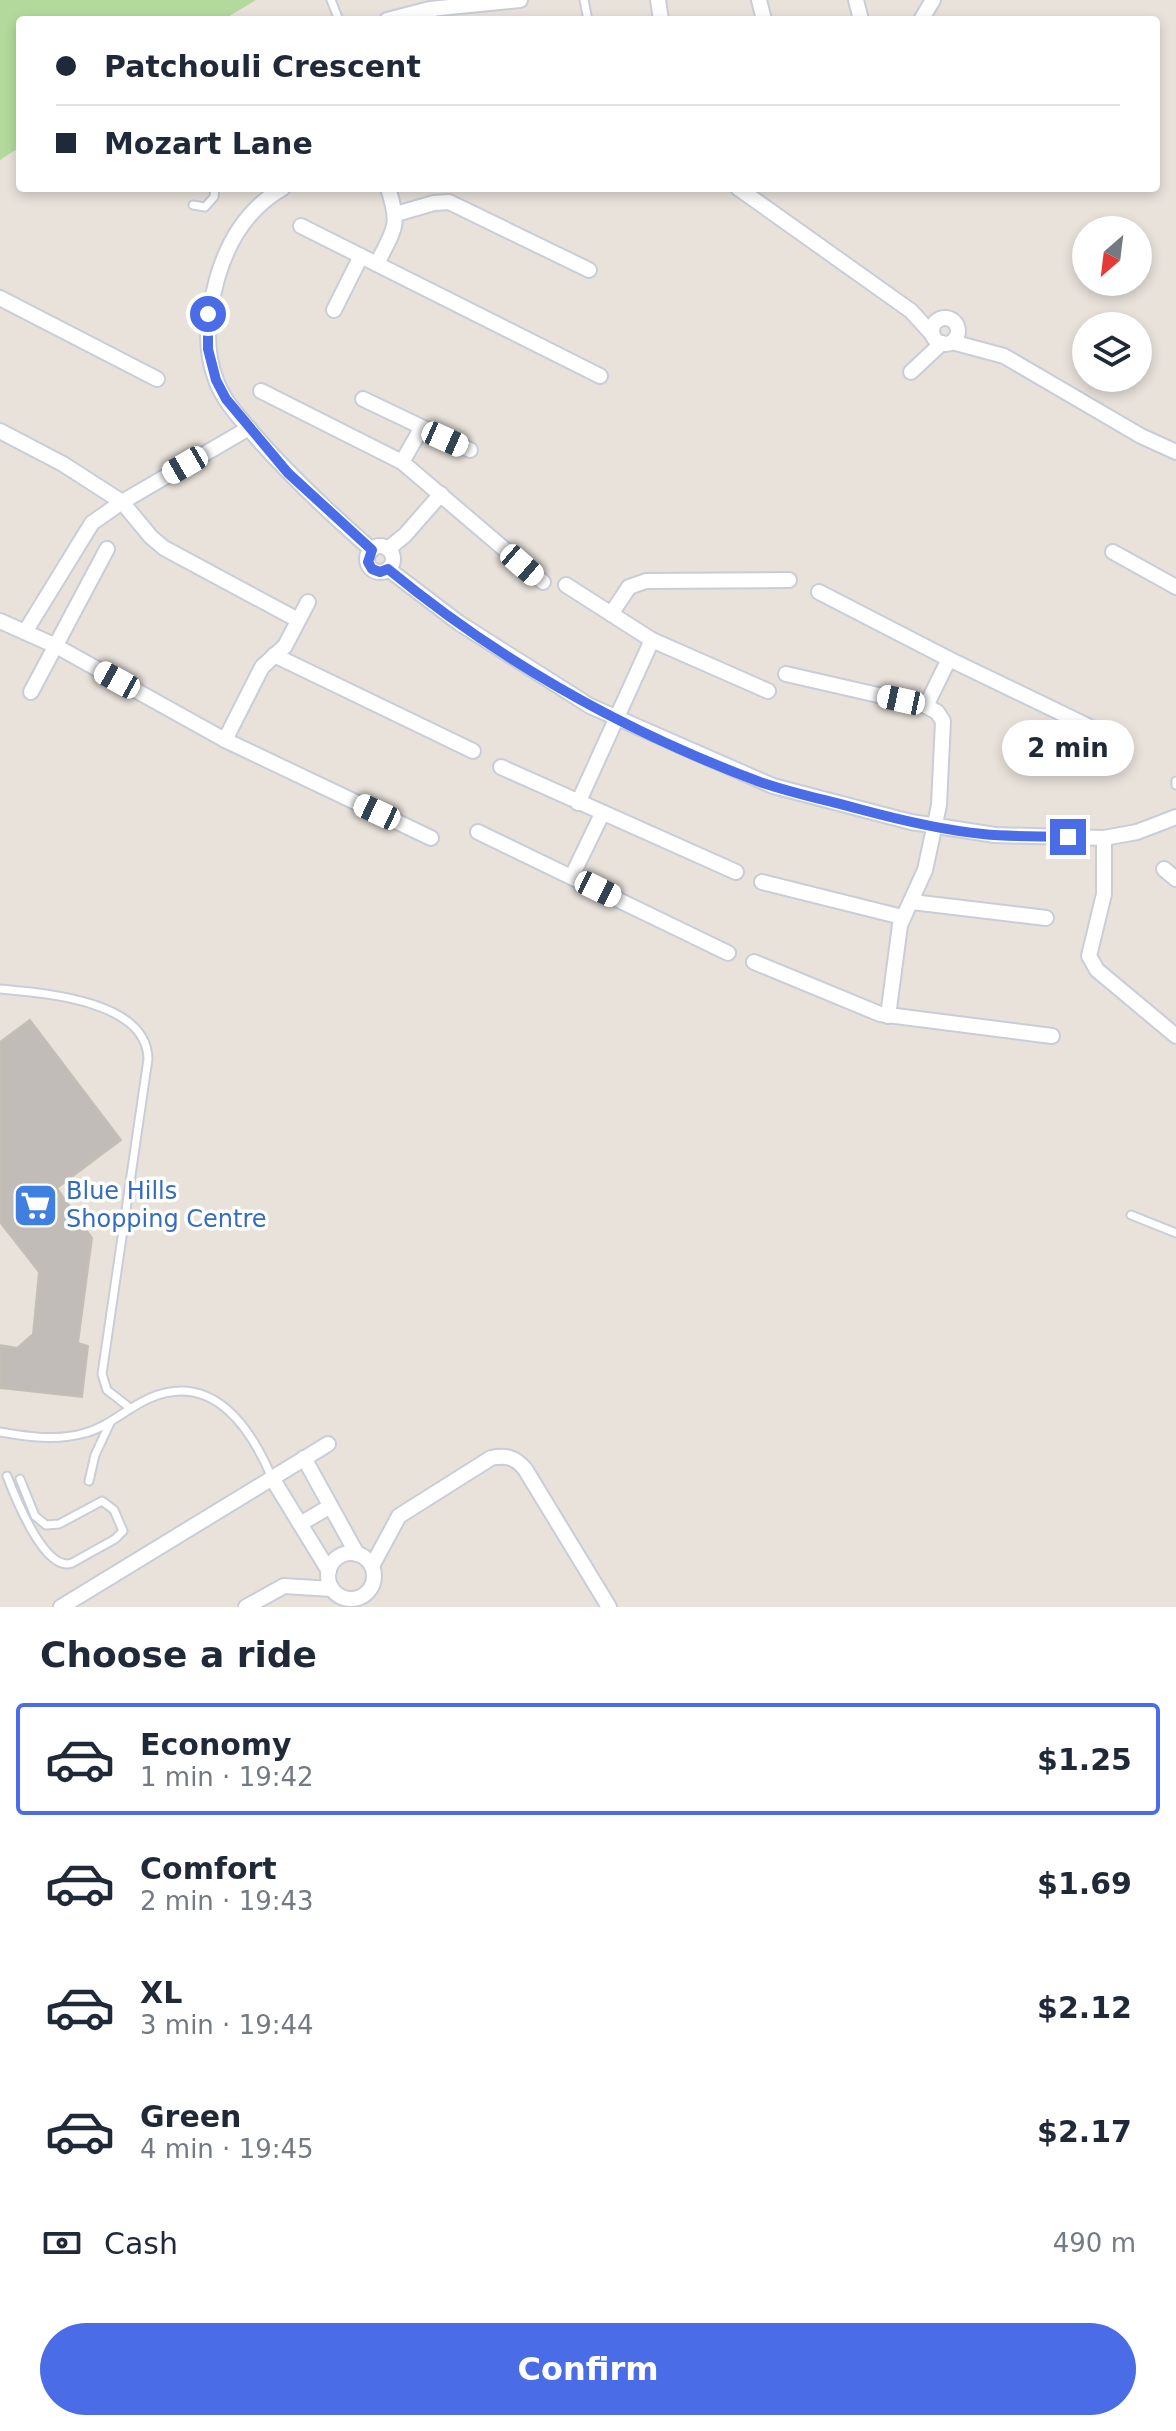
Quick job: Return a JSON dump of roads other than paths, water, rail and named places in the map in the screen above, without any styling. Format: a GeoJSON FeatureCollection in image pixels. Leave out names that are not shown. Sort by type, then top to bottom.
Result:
{"type":"FeatureCollection","features":[{"type":"Feature","properties":{"kind":"street"},"geometry":{"type":"LineString","coordinates":[[432,14],[520,0]]}},
{"type":"Feature","properties":{"kind":"street"},"geometry":{"type":"LineString","coordinates":[[277,192],[263,201],[233,236],[222,261],[208,314],[208,349],[216,380],[226,399],[249,428],[307,492],[372,550]]}},
{"type":"Feature","properties":{"kind":"street"},"geometry":{"type":"LineString","coordinates":[[377,264],[396,223],[389,192]]}},
{"type":"Feature","properties":{"kind":"street"},"geometry":{"type":"LineString","coordinates":[[744,192],[911,311],[972,348],[1004,356],[1141,436],[1176,452]]}},
{"type":"Feature","properties":{"kind":"street"},"geometry":{"type":"LineString","coordinates":[[396,214],[449,202],[589,270]]}},
{"type":"Feature","properties":{"kind":"street"},"geometry":{"type":"LineString","coordinates":[[301,226],[600,376]]}},
{"type":"Feature","properties":{"kind":"street"},"geometry":{"type":"LineString","coordinates":[[334,310],[361,256]]}},
{"type":"Feature","properties":{"kind":"street"},"geometry":{"type":"LineString","coordinates":[[0,298],[157,379]]}},
{"type":"Feature","properties":{"kind":"street"},"geometry":{"type":"LineString","coordinates":[[916,366],[946,331]]}},
{"type":"Feature","properties":{"kind":"street"},"geometry":{"type":"LineString","coordinates":[[261,391],[402,462],[543,582]]}},
{"type":"Feature","properties":{"kind":"street"},"geometry":{"type":"LineString","coordinates":[[363,399],[470,450]]}},
{"type":"Feature","properties":{"kind":"street"},"geometry":{"type":"LineString","coordinates":[[25,632],[92,523],[122,502],[249,428]]}},
{"type":"Feature","properties":{"kind":"street"},"geometry":{"type":"LineString","coordinates":[[402,462],[421,429]]}},
{"type":"Feature","properties":{"kind":"street"},"geometry":{"type":"LineString","coordinates":[[0,431],[63,464],[122,502],[160,545],[298,620]]}},
{"type":"Feature","properties":{"kind":"street"},"geometry":{"type":"LineString","coordinates":[[388,549],[405,535],[441,494]]}},
{"type":"Feature","properties":{"kind":"street"},"geometry":{"type":"LineString","coordinates":[[379,547],[388,549],[393,560],[388,569],[380,572],[372,569],[368,562],[372,550],[379,547]]}},
{"type":"Feature","properties":{"kind":"street"},"geometry":{"type":"LineString","coordinates":[[31,692],[107,549]]}},
{"type":"Feature","properties":{"kind":"street"},"geometry":{"type":"LineString","coordinates":[[1113,552],[1176,587]]}},
{"type":"Feature","properties":{"kind":"street"},"geometry":{"type":"LineString","coordinates":[[388,569],[459,623],[555,686],[616,719],[759,781],[933,827],[995,835],[1104,838],[1137,832],[1176,817]]}},
{"type":"Feature","properties":{"kind":"street"},"geometry":{"type":"LineString","coordinates":[[611,614],[629,587],[646,581],[789,580]]}},
{"type":"Feature","properties":{"kind":"street"},"geometry":{"type":"LineString","coordinates":[[566,585],[652,640],[768,691]]}},
{"type":"Feature","properties":{"kind":"street"},"geometry":{"type":"LineString","coordinates":[[819,592],[1088,726]]}},
{"type":"Feature","properties":{"kind":"street"},"geometry":{"type":"LineString","coordinates":[[225,740],[262,667],[285,646],[308,602]]}},
{"type":"Feature","properties":{"kind":"street"},"geometry":{"type":"LineString","coordinates":[[0,621],[56,646],[225,740],[431,838]]}},
{"type":"Feature","properties":{"kind":"street"},"geometry":{"type":"LineString","coordinates":[[578,803],[652,640]]}},
{"type":"Feature","properties":{"kind":"street"},"geometry":{"type":"LineString","coordinates":[[274,655],[473,751]]}},
{"type":"Feature","properties":{"kind":"street"},"geometry":{"type":"LineString","coordinates":[[926,706],[949,659]]}},
{"type":"Feature","properties":{"kind":"street"},"geometry":{"type":"LineString","coordinates":[[786,674],[926,706],[937,712],[944,726],[941,790],[925,870],[902,917],[888,1016]]}},
{"type":"Feature","properties":{"kind":"street"},"geometry":{"type":"LineString","coordinates":[[501,767],[736,872]]}},
{"type":"Feature","properties":{"kind":"street"},"geometry":{"type":"LineString","coordinates":[[572,876],[602,814]]}},
{"type":"Feature","properties":{"kind":"street"},"geometry":{"type":"LineString","coordinates":[[478,832],[728,953]]}},
{"type":"Feature","properties":{"kind":"street"},"geometry":{"type":"LineString","coordinates":[[1104,838],[1104,894],[1090,947],[1090,960],[1097,970],[1176,1036]]}},
{"type":"Feature","properties":{"kind":"street"},"geometry":{"type":"LineString","coordinates":[[762,882],[902,917]]}},
{"type":"Feature","properties":{"kind":"street"},"geometry":{"type":"LineString","coordinates":[[912,902],[1046,918]]}},
{"type":"Feature","properties":{"kind":"street"},"geometry":{"type":"LineString","coordinates":[[754,962],[854,1005],[888,1016],[1052,1036]]}},
{"type":"Feature","properties":{"kind":"street"},"geometry":{"type":"LineString","coordinates":[[61,1607],[328,1444]]}},
{"type":"Feature","properties":{"kind":"street"},"geometry":{"type":"LineString","coordinates":[[372,1566],[399,1516],[491,1458],[506,1456],[519,1461],[525,1469],[609,1607]]}},
{"type":"Feature","properties":{"kind":"street"},"geometry":{"type":"LineString","coordinates":[[246,1607],[284,1586],[332,1589],[344,1598],[366,1601],[373,1581],[372,1566],[357,1554],[304,1458]]}},
{"type":"Feature","properties":{"kind":"street"},"geometry":{"type":"LineString","coordinates":[[272,1478],[329,1571],[332,1589]]}},
{"type":"Feature","properties":{"kind":"street"},"geometry":{"type":"LineString","coordinates":[[300,1524],[329,1507]]}},
{"type":"Feature","properties":{"kind":"street"},"geometry":{"type":"LineString","coordinates":[[329,1571],[339,1556],[357,1554]]}},
{"type":"Feature","properties":{"kind":"lane"},"geometry":{"type":"LineString","coordinates":[[193,205],[205,207],[215,192]]}},
{"type":"Feature","properties":{"kind":"lane"},"geometry":{"type":"LineString","coordinates":[[0,989],[93,1004],[129,1023],[146,1043],[148,1059],[102,1374],[107,1390],[130,1408]]}},
{"type":"Feature","properties":{"kind":"lane"},"geometry":{"type":"LineString","coordinates":[[1131,1215],[1176,1233]]}},
{"type":"Feature","properties":{"kind":"lane"},"geometry":{"type":"LineString","coordinates":[[0,1432],[40,1438],[67,1437],[91,1431],[152,1397],[190,1393],[213,1400],[242,1422],[260,1449],[272,1478]]}},
{"type":"Feature","properties":{"kind":"lane"},"geometry":{"type":"LineString","coordinates":[[89,1481],[95,1455],[111,1421]]}},
{"type":"Feature","properties":{"kind":"lane"},"geometry":{"type":"LineString","coordinates":[[7,1476],[42,1545],[61,1565],[72,1563],[115,1539],[123,1531],[114,1510],[102,1501],[59,1524],[46,1525],[35,1516],[20,1479]]}},
{"type":"Feature","properties":{"kind":"place","name":"Blue Hills Shopping Centre"},"geometry":{"type":"Point","coordinates":[35,1205]}}]}
